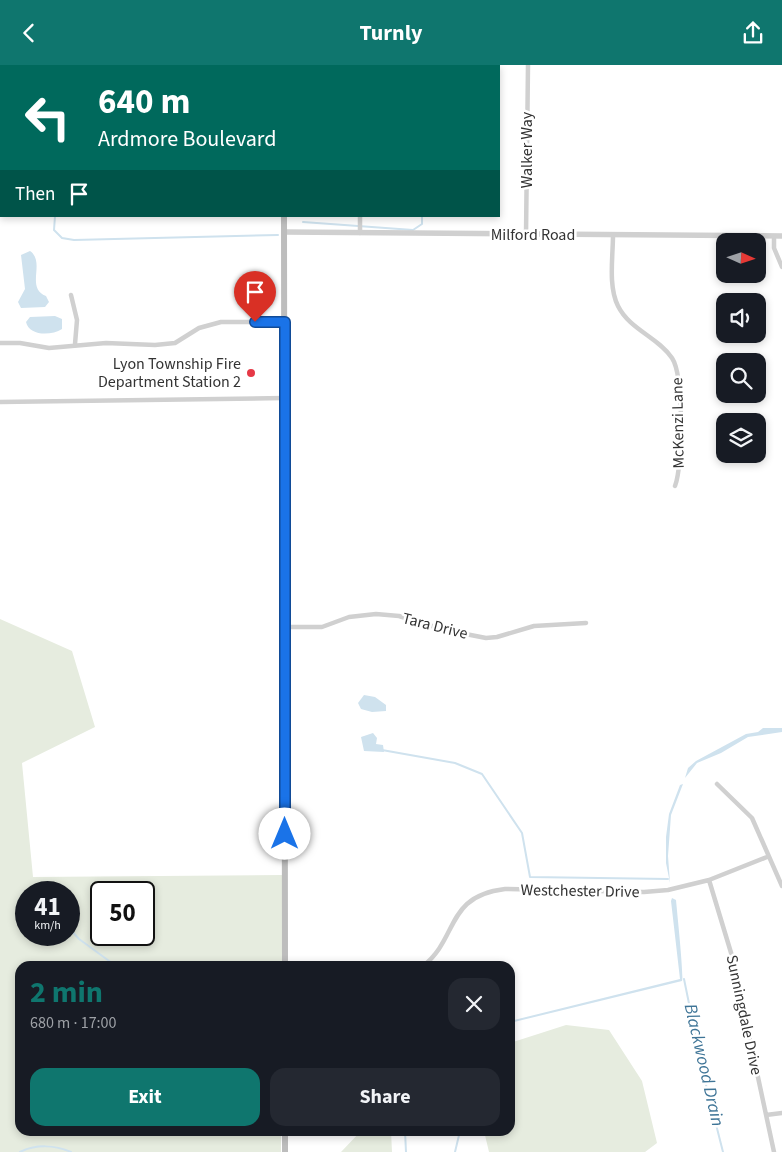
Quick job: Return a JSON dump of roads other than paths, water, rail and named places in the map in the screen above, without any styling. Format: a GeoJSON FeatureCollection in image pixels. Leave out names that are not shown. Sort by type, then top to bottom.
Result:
{"type":"FeatureCollection","features":[{"type":"Feature","properties":{"kind":"main road"},"geometry":{"type":"LineString","coordinates":[[284,217],[285,961]]}},
{"type":"Feature","properties":{"kind":"main road"},"geometry":{"type":"LineString","coordinates":[[285,1136],[285,1152]]}},
{"type":"Feature","properties":{"kind":"street","name":"Walker Way"},"geometry":{"type":"LineString","coordinates":[[526,235],[528,65]]}},
{"type":"Feature","properties":{"kind":"street"},"geometry":{"type":"LineString","coordinates":[[360,217],[360,233]]}},
{"type":"Feature","properties":{"kind":"street","name":"Milford Road"},"geometry":{"type":"LineString","coordinates":[[284,232],[782,236]]}},
{"type":"Feature","properties":{"kind":"street","name":"McKenzi Lane"},"geometry":{"type":"LineString","coordinates":[[613,235],[612,283],[617,305],[624,316],[672,358],[677,368],[680,385],[680,466],[675,485]]}},
{"type":"Feature","properties":{"kind":"street"},"geometry":{"type":"LineString","coordinates":[[774,236],[774,248],[782,267]]}},
{"type":"Feature","properties":{"kind":"street"},"geometry":{"type":"LineString","coordinates":[[71,295],[77,320],[76,344]]}},
{"type":"Feature","properties":{"kind":"street"},"geometry":{"type":"LineString","coordinates":[[0,343],[20,343],[49,348],[76,344],[155,345],[175,343],[199,328],[221,322],[285,322]]}},
{"type":"Feature","properties":{"kind":"street"},"geometry":{"type":"LineString","coordinates":[[0,402],[284,398]]}},
{"type":"Feature","properties":{"kind":"street","name":"Tara Drive"},"geometry":{"type":"LineString","coordinates":[[285,627],[322,627],[349,617],[378,614],[399,616],[445,630],[486,637],[500,636],[534,626],[586,623]]}},
{"type":"Feature","properties":{"kind":"street"},"geometry":{"type":"LineString","coordinates":[[718,784],[752,818],[767,857],[782,886]]}},
{"type":"Feature","properties":{"kind":"street","name":"Westchester Drive"},"geometry":{"type":"LineString","coordinates":[[430,961],[434,958],[455,918],[467,903],[486,891],[505,889],[656,892],[709,880],[767,857]]}},
{"type":"Feature","properties":{"kind":"street","name":"Sunningdale Drive"},"geometry":{"type":"LineString","coordinates":[[709,880],[732,956],[774,1152]]}},
{"type":"Feature","properties":{"kind":"street"},"geometry":{"type":"LineString","coordinates":[[766,1115],[782,1113]]}},
{"type":"Feature","properties":{"kind":"water"},"geometry":{"type":"Polygon","coordinates":[[[30,251],[36,262],[37,287],[49,302],[45,307],[21,308],[18,302],[25,289],[21,255],[30,251]]]}},
{"type":"Feature","properties":{"kind":"water"},"geometry":{"type":"Polygon","coordinates":[[[55,316],[62,319],[62,329],[52,333],[47,334],[31,330],[26,322],[30,317],[55,316]]]}},
{"type":"Feature","properties":{"kind":"water"},"geometry":{"type":"Polygon","coordinates":[[[364,695],[375,697],[386,705],[386,711],[372,712],[361,709],[358,703],[364,695]]]}},
{"type":"Feature","properties":{"kind":"water"},"geometry":{"type":"Polygon","coordinates":[[[763,728],[782,728],[782,732],[748,737],[721,753],[697,763],[685,778],[688,768],[696,761],[746,734],[758,732],[763,728]]]}},
{"type":"Feature","properties":{"kind":"water"},"geometry":{"type":"Polygon","coordinates":[[[373,733],[377,738],[376,744],[383,745],[384,752],[364,751],[361,737],[373,733]]]}},
{"type":"Feature","properties":{"kind":"water"},"geometry":{"type":"Polygon","coordinates":[[[683,784],[671,815],[668,856],[670,883],[666,863],[666,837],[669,814],[680,785],[683,784]]]}},
{"type":"Feature","properties":{"kind":"water"},"geometry":{"type":"Polygon","coordinates":[[[672,898],[676,900],[682,981],[515,1022],[515,1020],[680,979],[672,898]]]}},
{"type":"Feature","properties":{"kind":"waterway"},"geometry":{"type":"LineString","coordinates":[[55,217],[54,230],[62,238],[74,240],[278,235]]}},
{"type":"Feature","properties":{"kind":"waterway"},"geometry":{"type":"LineString","coordinates":[[303,222],[413,230],[422,224],[422,217]]}},
{"type":"Feature","properties":{"kind":"waterway"},"geometry":{"type":"LineString","coordinates":[[382,750],[455,763],[482,774],[522,833],[530,877],[668,879]]}},
{"type":"Feature","properties":{"kind":"waterway"},"geometry":{"type":"LineString","coordinates":[[80,940],[109,961]]}},
{"type":"Feature","properties":{"kind":"waterway","name":"Blackwood Drain"},"geometry":{"type":"LineString","coordinates":[[684,979],[704,1077],[723,1152]]}},
{"type":"Feature","properties":{"kind":"waterway"},"geometry":{"type":"LineString","coordinates":[[405,1136],[406,1152]]}},
{"type":"Feature","properties":{"kind":"waterway"},"geometry":{"type":"LineString","coordinates":[[455,1152],[459,1136]]}},
{"type":"Feature","properties":{"kind":"waterway"},"geometry":{"type":"LineString","coordinates":[[20,1152],[26,1149],[46,1146],[71,1152]]}},
{"type":"Feature","properties":{"kind":"place","name":"Lyon Township Fire Department Station 2"},"geometry":{"type":"Point","coordinates":[251,373]}}]}
